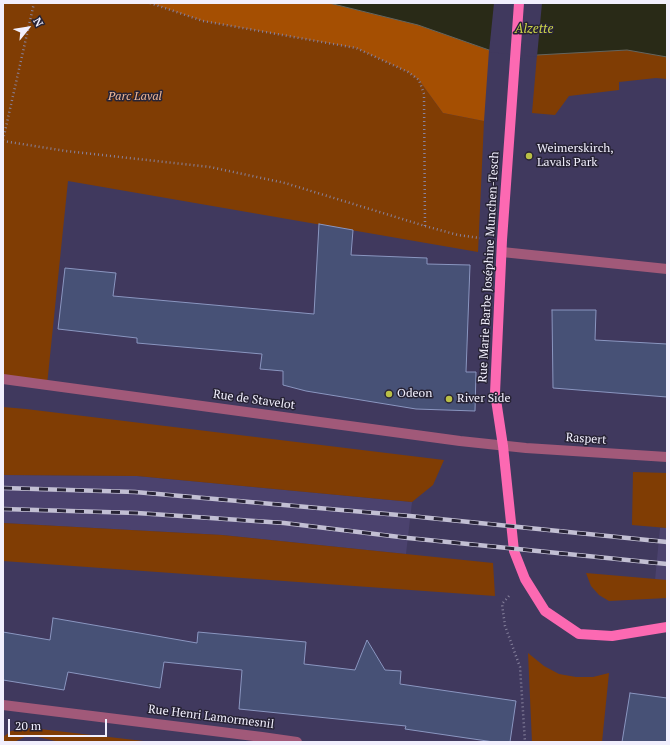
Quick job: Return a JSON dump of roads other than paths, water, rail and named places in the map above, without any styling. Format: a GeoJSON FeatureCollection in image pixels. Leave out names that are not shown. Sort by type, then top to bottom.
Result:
{"type":"FeatureCollection","features":[{"type":"Feature","properties":{"kind":"main road","name":"Rue Marie Barbe Joséphine Munchen-Tesch"},"geometry":{"type":"LineString","coordinates":[[519,3],[502,240],[495,393],[503,446],[514,551],[525,578],[545,611],[579,634],[612,636],[667,627]]}},
{"type":"Feature","properties":{"kind":"street"},"geometry":{"type":"LineString","coordinates":[[502,252],[667,269]]}},
{"type":"Feature","properties":{"kind":"street","name":"Rue de Stavelot"},"geometry":{"type":"LineString","coordinates":[[3,379],[503,446]]}},
{"type":"Feature","properties":{"kind":"street","name":"Raspert"},"geometry":{"type":"LineString","coordinates":[[503,446],[667,457]]}},
{"type":"Feature","properties":{"kind":"street","name":"Rue Henri Lamormesnil"},"geometry":{"type":"LineString","coordinates":[[3,705],[262,736],[297,742]]}},
{"type":"Feature","properties":{"kind":"water","name":"Alzette"},"geometry":{"type":"Polygon","coordinates":[[[329,3],[667,3],[667,57],[627,50],[537,55],[489,50],[418,25],[329,3]]]}},
{"type":"Feature","properties":{"kind":"railway"},"geometry":{"type":"LineString","coordinates":[[3,488],[135,492],[410,516],[667,542]]}},
{"type":"Feature","properties":{"kind":"railway"},"geometry":{"type":"LineString","coordinates":[[3,509],[137,513],[284,523],[408,538],[667,564]]}},
{"type":"Feature","properties":{"kind":"place","name":"Weimerskirch, Lavals Park"},"geometry":{"type":"Point","coordinates":[529,156]}},
{"type":"Feature","properties":{"kind":"place","name":"Odeon"},"geometry":{"type":"Point","coordinates":[389,394]}},
{"type":"Feature","properties":{"kind":"place","name":"River Side"},"geometry":{"type":"Point","coordinates":[449,399]}},
{"type":"Feature","properties":{"kind":"park label","name":"Parc Laval"},"geometry":{"type":"Point","coordinates":[135,97]}}]}
